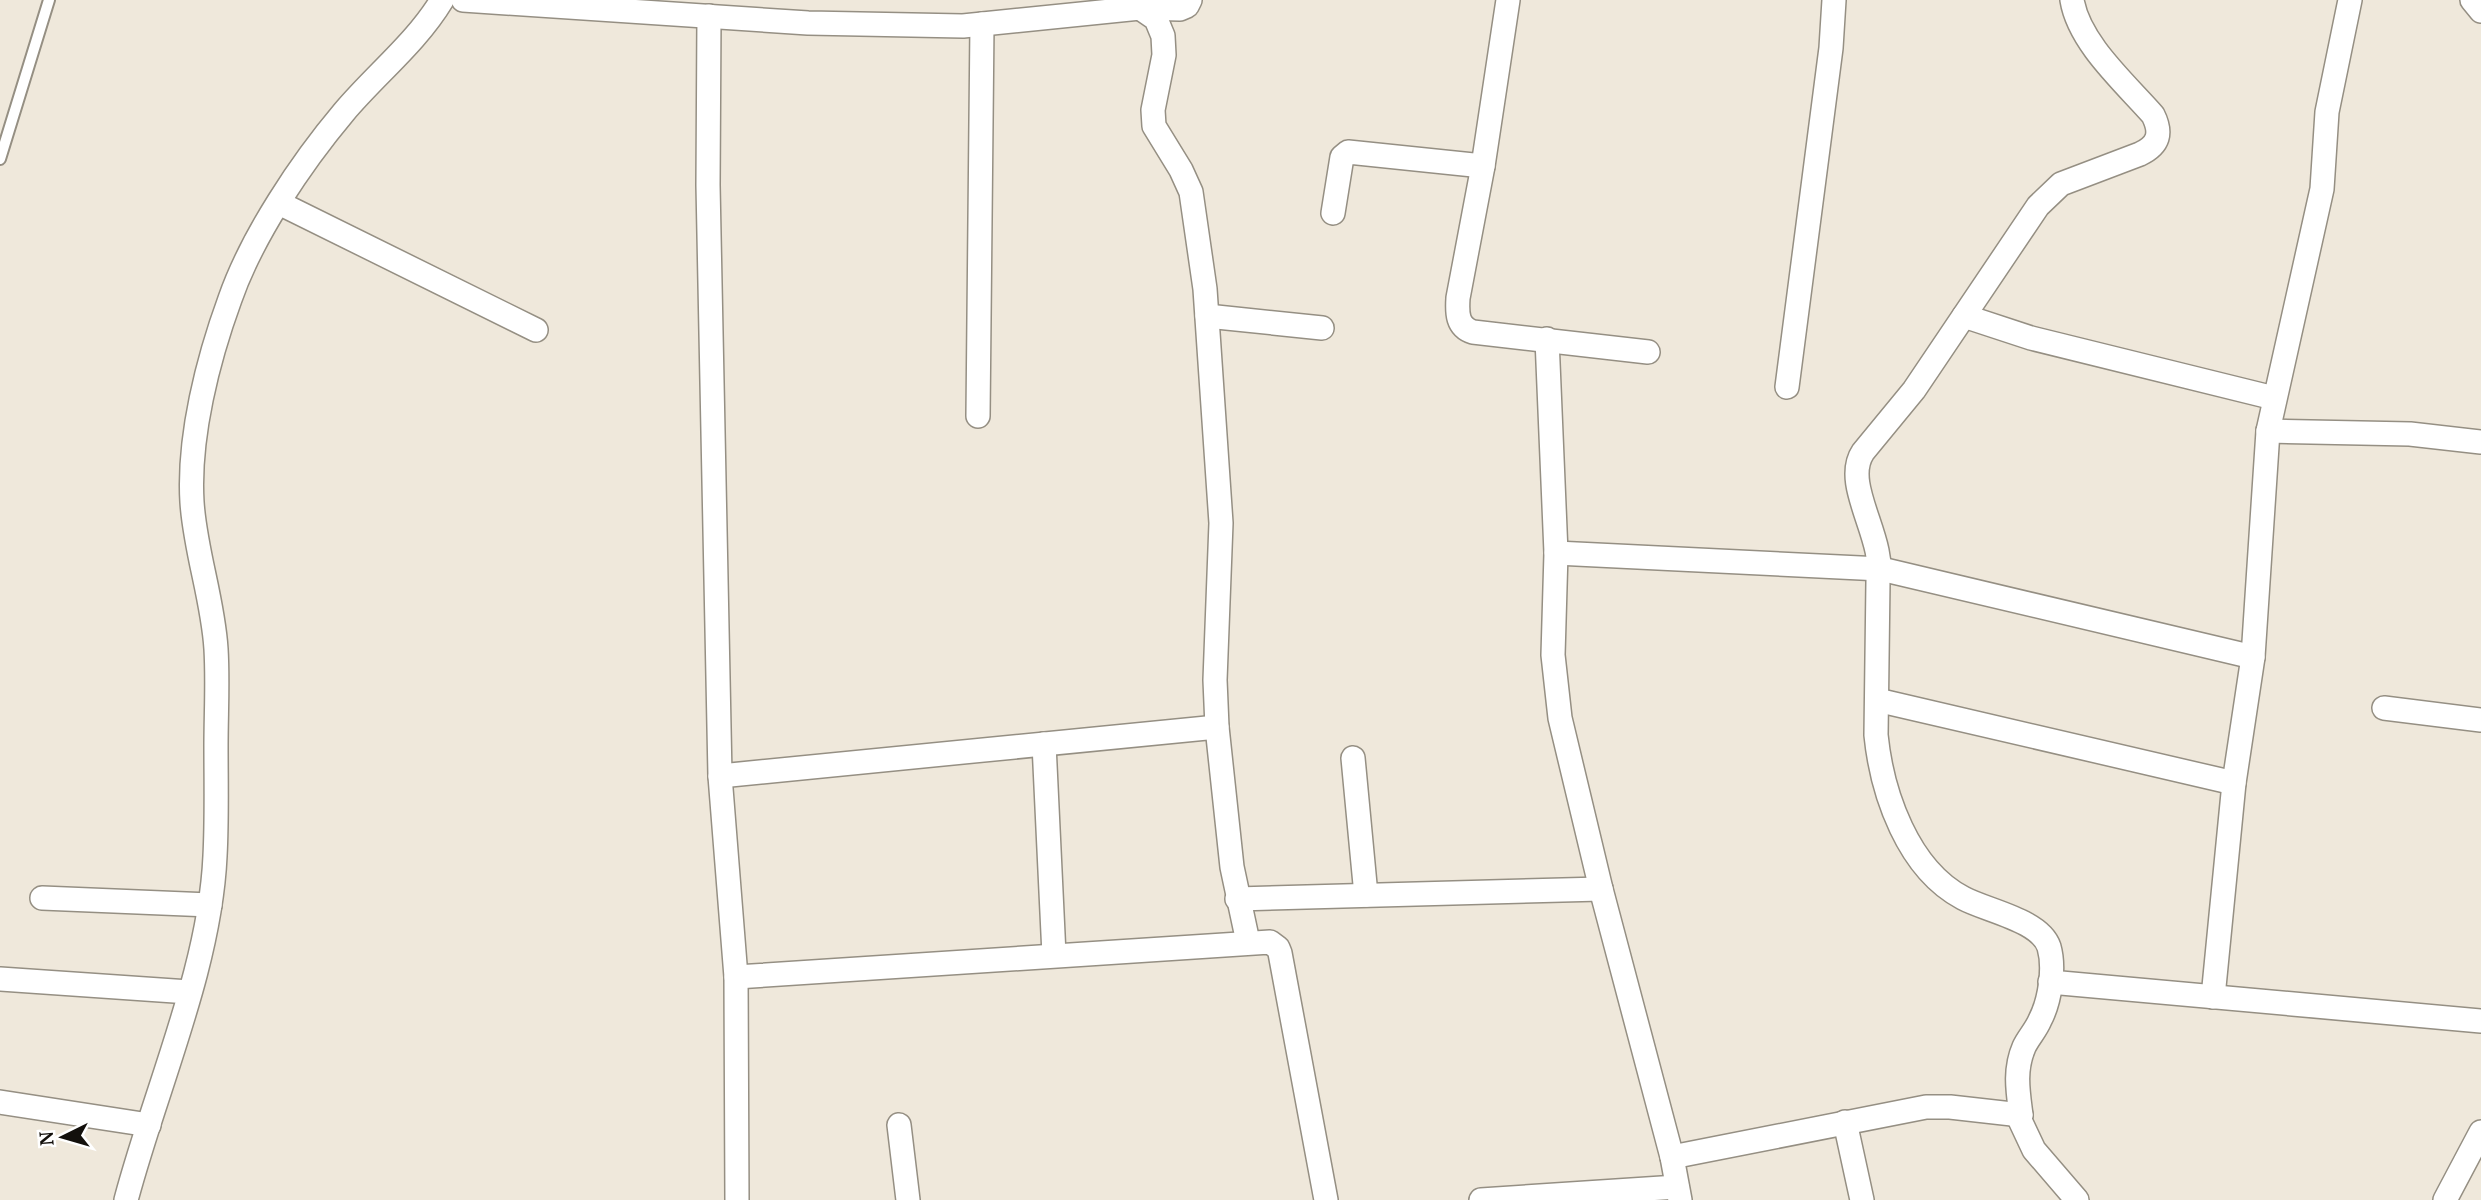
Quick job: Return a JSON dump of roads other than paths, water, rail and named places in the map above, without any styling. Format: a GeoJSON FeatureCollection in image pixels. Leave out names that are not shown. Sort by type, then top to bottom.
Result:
{"type":"FeatureCollection","features":[{"type":"Feature","properties":{"kind":"street"},"geometry":{"type":"LineString","coordinates":[[127,1200],[189,992],[211,905],[215,856],[216,648],[192,503],[195,440],[212,355],[231,296],[279,203],[328,132],[415,38],[442,0]]}},
{"type":"Feature","properties":{"kind":"street"},"geometry":{"type":"LineString","coordinates":[[463,0],[808,23],[963,26],[1088,7],[1180,9],[1187,6],[1190,0]]}},
{"type":"Feature","properties":{"kind":"street"},"geometry":{"type":"LineString","coordinates":[[1508,0],[1483,166],[1458,298],[1459,320],[1464,328],[1473,332],[1648,352]]}},
{"type":"Feature","properties":{"kind":"street"},"geometry":{"type":"LineString","coordinates":[[1787,387],[1831,48],[1834,0]]}},
{"type":"Feature","properties":{"kind":"street"},"geometry":{"type":"LineString","coordinates":[[2072,0],[2076,19],[2086,36],[2153,116],[2159,130],[2158,140],[2148,151],[2077,177],[2049,193],[1914,390],[1858,460],[1856,475],[1881,569],[1878,581],[1877,735],[1882,774],[1892,804],[1913,848],[1935,875],[1962,898],[2024,923],[2045,938],[2050,949],[2050,982],[2041,1018],[2024,1047],[2019,1065],[2016,1080],[2021,1115],[2018,1116],[2034,1150],[2077,1200]]}},
{"type":"Feature","properties":{"kind":"street"},"geometry":{"type":"LineString","coordinates":[[2213,997],[2234,783],[2253,657],[2267,431],[2316,222],[2322,189],[2327,112],[2350,0]]}},
{"type":"Feature","properties":{"kind":"street"},"geometry":{"type":"LineString","coordinates":[[2472,0],[2481,11]]}},
{"type":"Feature","properties":{"kind":"street"},"geometry":{"type":"LineString","coordinates":[[1140,9],[1156,19],[1163,36],[1164,55],[1153,110],[1154,125],[1191,192],[1207,316],[1221,523],[1215,680],[1217,727],[1232,867],[1248,942]]}},
{"type":"Feature","properties":{"kind":"street"},"geometry":{"type":"LineString","coordinates":[[709,16],[708,199],[720,776],[736,977],[737,1200]]}},
{"type":"Feature","properties":{"kind":"street"},"geometry":{"type":"LineString","coordinates":[[978,416],[982,24]]}},
{"type":"Feature","properties":{"kind":"street"},"geometry":{"type":"LineString","coordinates":[[1333,213],[1342,157],[1348,152],[1483,166]]}},
{"type":"Feature","properties":{"kind":"street"},"geometry":{"type":"LineString","coordinates":[[279,203],[536,330]]}},
{"type":"Feature","properties":{"kind":"street"},"geometry":{"type":"LineString","coordinates":[[1207,316],[1322,328]]}},
{"type":"Feature","properties":{"kind":"street"},"geometry":{"type":"LineString","coordinates":[[1964,316],[2031,338],[2274,398]]}},
{"type":"Feature","properties":{"kind":"street"},"geometry":{"type":"LineString","coordinates":[[1481,1200],[1678,1194],[1672,1157],[1601,889],[1559,709],[1553,655],[1556,553],[1547,339]]}},
{"type":"Feature","properties":{"kind":"street"},"geometry":{"type":"LineString","coordinates":[[2267,431],[2410,434],[2481,442]]}},
{"type":"Feature","properties":{"kind":"street"},"geometry":{"type":"LineString","coordinates":[[1556,553],[1881,569],[2253,657]]}},
{"type":"Feature","properties":{"kind":"street"},"geometry":{"type":"LineString","coordinates":[[1877,700],[2234,783]]}},
{"type":"Feature","properties":{"kind":"street"},"geometry":{"type":"LineString","coordinates":[[2384,708],[2481,720]]}},
{"type":"Feature","properties":{"kind":"street"},"geometry":{"type":"LineString","coordinates":[[720,776],[1217,727]]}},
{"type":"Feature","properties":{"kind":"street"},"geometry":{"type":"LineString","coordinates":[[1044,744],[1054,955]]}},
{"type":"Feature","properties":{"kind":"street"},"geometry":{"type":"LineString","coordinates":[[1353,758],[1366,895]]}},
{"type":"Feature","properties":{"kind":"street"},"geometry":{"type":"LineString","coordinates":[[1237,898],[1601,889]]}},
{"type":"Feature","properties":{"kind":"street"},"geometry":{"type":"LineString","coordinates":[[42,898],[211,905]]}},
{"type":"Feature","properties":{"kind":"street"},"geometry":{"type":"LineString","coordinates":[[736,977],[1270,942],[1278,948],[1326,1200]]}},
{"type":"Feature","properties":{"kind":"street"},"geometry":{"type":"LineString","coordinates":[[0,979],[189,992]]}},
{"type":"Feature","properties":{"kind":"street"},"geometry":{"type":"LineString","coordinates":[[2050,982],[2481,1021]]}},
{"type":"Feature","properties":{"kind":"street"},"geometry":{"type":"LineString","coordinates":[[0,1102],[149,1125]]}},
{"type":"Feature","properties":{"kind":"street"},"geometry":{"type":"LineString","coordinates":[[1672,1157],[1937,1106],[2021,1115]]}},
{"type":"Feature","properties":{"kind":"street"},"geometry":{"type":"LineString","coordinates":[[1845,1122],[1862,1200]]}},
{"type":"Feature","properties":{"kind":"street"},"geometry":{"type":"LineString","coordinates":[[899,1125],[908,1200]]}},
{"type":"Feature","properties":{"kind":"street"},"geometry":{"type":"LineString","coordinates":[[2445,1200],[2481,1132]]}},
{"type":"Feature","properties":{"kind":"lane"},"geometry":{"type":"LineString","coordinates":[[0,159],[49,0]]}}]}
